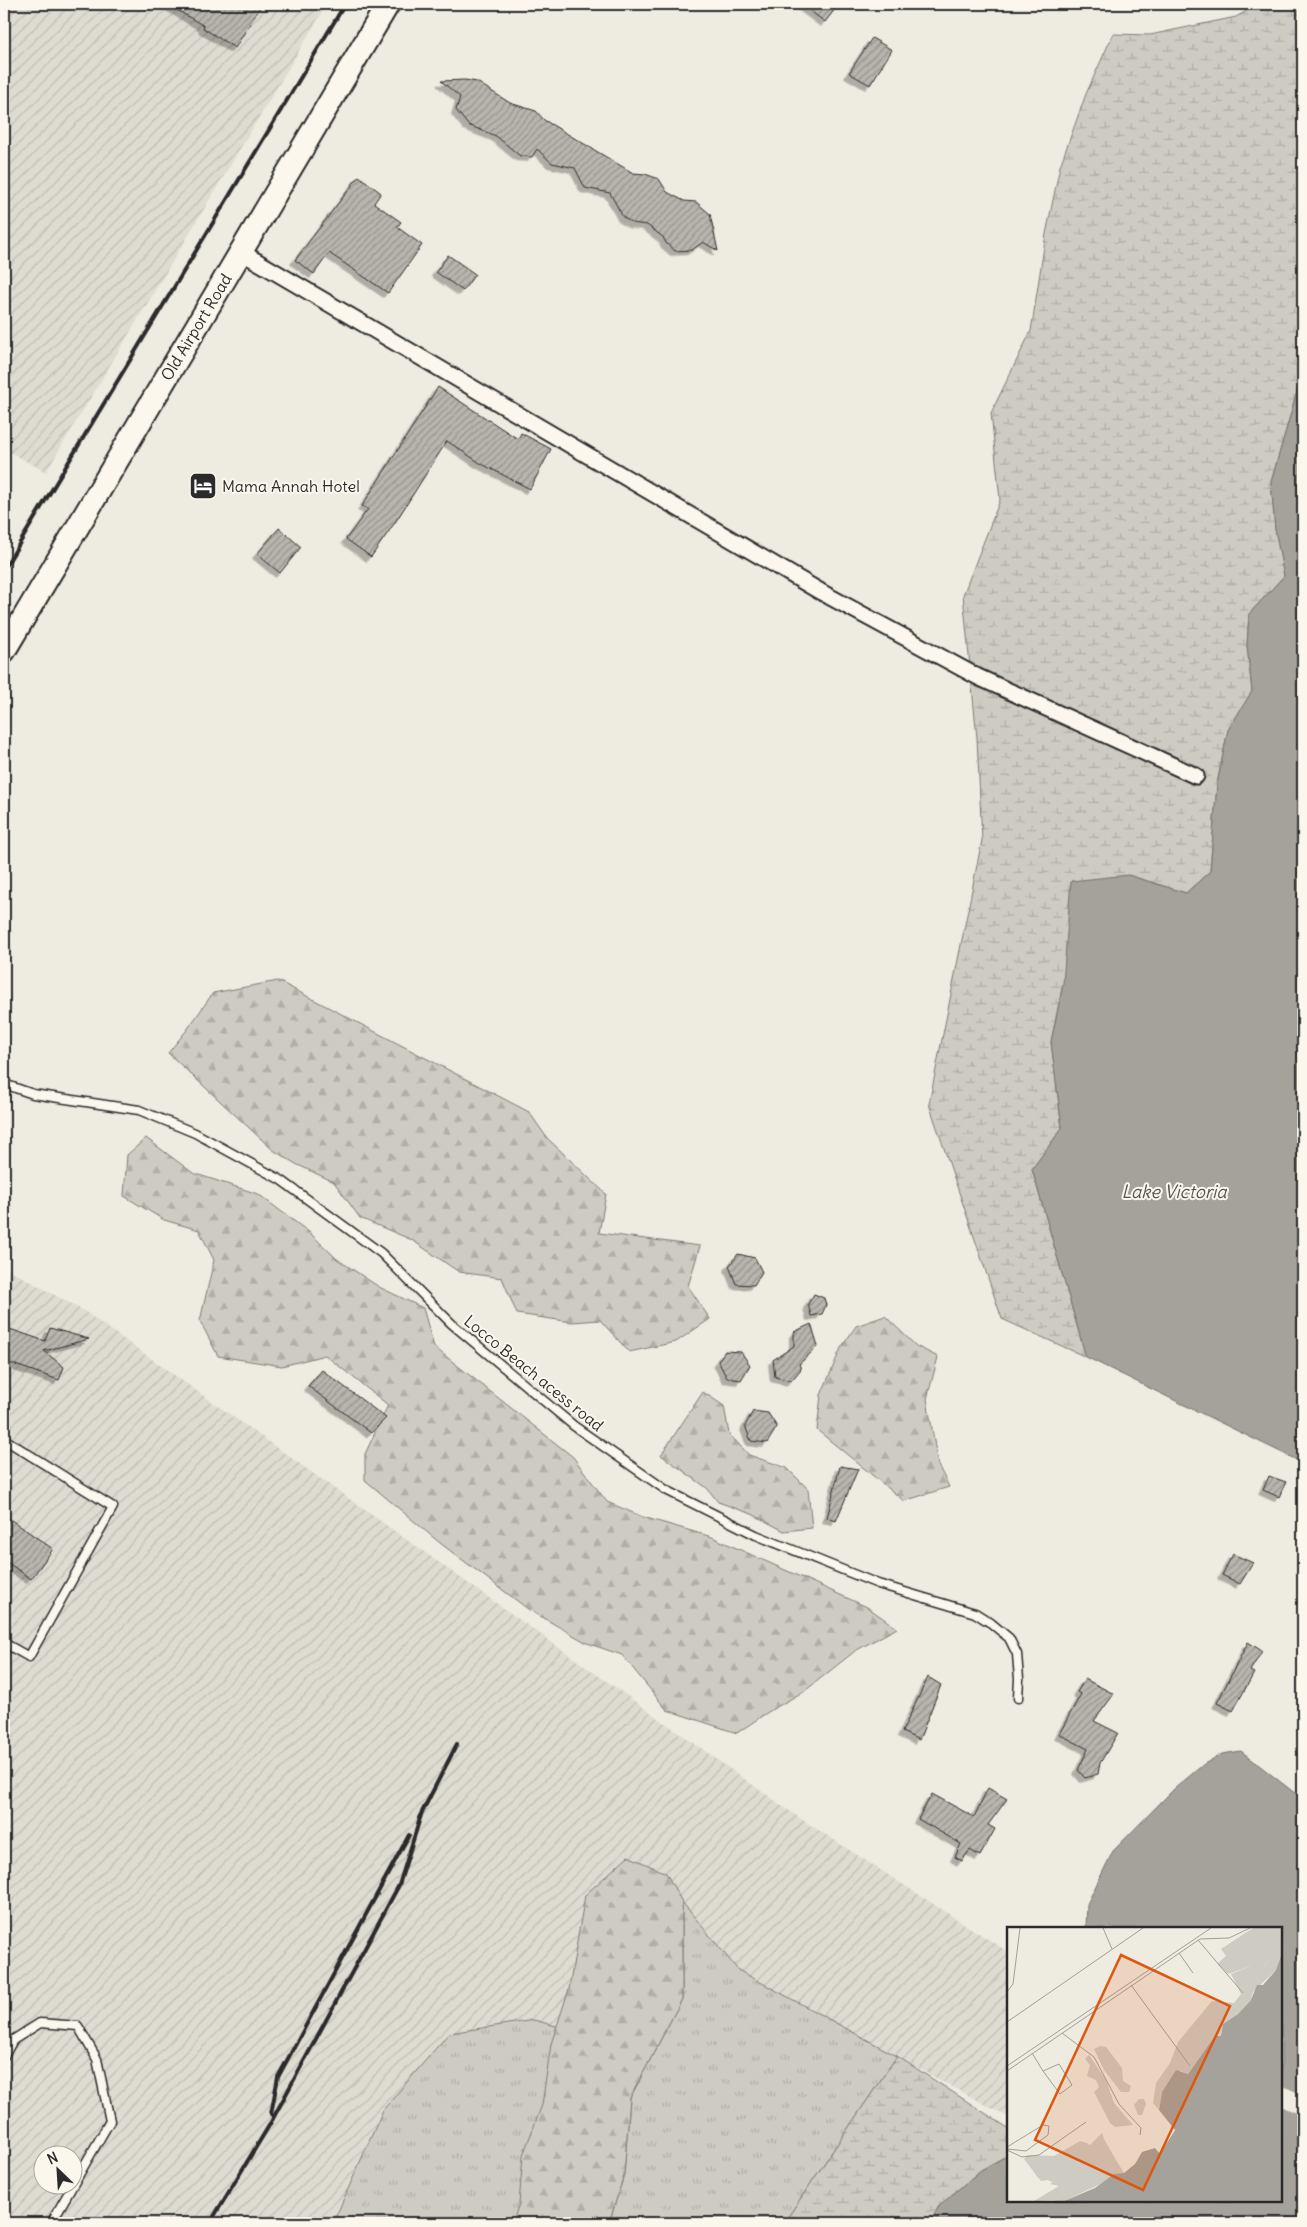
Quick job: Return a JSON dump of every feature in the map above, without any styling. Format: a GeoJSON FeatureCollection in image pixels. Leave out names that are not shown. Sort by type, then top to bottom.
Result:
{"type":"FeatureCollection","features":[{"type":"Feature","properties":{"kind":"main road","name":"Old Airport Road"},"geometry":{"type":"LineString","coordinates":[[4,650],[388,4]]}},
{"type":"Feature","properties":{"kind":"street"},"geometry":{"type":"LineString","coordinates":[[241,252],[821,592],[978,677],[1196,776]]}},
{"type":"Feature","properties":{"kind":"lane","name":"Locco Beach acess road"},"geometry":{"type":"LineString","coordinates":[[4,1084],[34,1094],[139,1110],[195,1133],[280,1180],[381,1252],[452,1324],[574,1426],[666,1490],[756,1535],[878,1584],[976,1613],[991,1623],[1009,1638],[1017,1654],[1018,1698]]}},
{"type":"Feature","properties":{"kind":"lane"},"geometry":{"type":"LineString","coordinates":[[4,1439],[114,1507],[29,1657],[4,1643]]}},
{"type":"Feature","properties":{"kind":"lane"},"geometry":{"type":"LineString","coordinates":[[4,2056],[13,2040],[40,2023],[78,2026],[97,2060],[110,2121],[51,2223]]}},
{"type":"Feature","properties":{"kind":"shaded area"},"geometry":{"type":"Polygon","coordinates":[[[4,4],[327,4],[46,472],[4,449],[4,4]]]}},
{"type":"Feature","properties":{"kind":"shaded area"},"geometry":{"type":"Polygon","coordinates":[[[4,1267],[84,1311],[798,1817],[1007,1951],[1007,2116],[698,1949],[609,2223],[4,2223],[4,1267]]]}},
{"type":"Feature","properties":{"kind":"green space"},"geometry":{"type":"Polygon","coordinates":[[[1259,4],[1303,4],[1303,371],[1271,482],[1275,529],[1284,576],[1249,614],[1247,645],[1252,692],[1228,730],[1217,784],[1210,871],[1186,893],[1128,875],[1063,984],[1051,1042],[1062,1128],[1032,1169],[1086,1357],[1002,1319],[929,1104],[982,840],[977,738],[963,595],[1000,500],[991,413],[1031,331],[1046,234],[1060,166],[1086,94],[1113,34],[1150,35],[1236,17],[1259,4]]]}},
{"type":"Feature","properties":{"kind":"green space"},"geometry":{"type":"Polygon","coordinates":[[[278,981],[529,1112],[547,1138],[606,1194],[599,1233],[700,1246],[688,1286],[710,1319],[676,1342],[629,1352],[600,1320],[572,1322],[517,1314],[502,1278],[459,1272],[412,1240],[360,1218],[334,1182],[296,1164],[273,1150],[168,1053],[213,993],[278,981]]]}},
{"type":"Feature","properties":{"kind":"green space"},"geometry":{"type":"Polygon","coordinates":[[[146,1138],[193,1173],[258,1194],[310,1233],[337,1259],[379,1287],[423,1308],[434,1347],[573,1457],[607,1502],[643,1517],[712,1537],[867,1607],[897,1628],[855,1651],[806,1690],[737,1733],[667,1710],[622,1655],[587,1643],[528,1609],[440,1543],[365,1480],[365,1454],[388,1405],[325,1355],[282,1366],[218,1356],[200,1321],[214,1260],[199,1230],[164,1220],[124,1196],[127,1155],[146,1138]]]}},
{"type":"Feature","properties":{"kind":"green space"},"geometry":{"type":"Polygon","coordinates":[[[885,1316],[916,1346],[938,1357],[927,1399],[938,1465],[949,1487],[904,1501],[817,1430],[821,1395],[841,1348],[856,1326],[885,1316]]]}},
{"type":"Feature","properties":{"kind":"green space"},"geometry":{"type":"Polygon","coordinates":[[[703,1392],[724,1406],[729,1434],[749,1455],[787,1468],[808,1489],[812,1528],[784,1531],[752,1514],[718,1502],[707,1488],[661,1455],[703,1392]]]}},
{"type":"Feature","properties":{"kind":"green space"},"geometry":{"type":"Polygon","coordinates":[[[628,1856],[666,1873],[682,1902],[682,1999],[630,2098],[624,2175],[609,2223],[512,2223],[519,2204],[523,2155],[542,2105],[551,2044],[569,1989],[585,1895],[628,1856]]]}},
{"type":"Feature","properties":{"kind":"green space"},"geometry":{"type":"Polygon","coordinates":[[[682,1902],[738,1970],[897,2056],[786,2220],[780,2223],[609,2223],[624,2175],[630,2098],[682,1999],[682,1902]]]}},
{"type":"Feature","properties":{"kind":"green space"},"geometry":{"type":"Polygon","coordinates":[[[534,2020],[607,2040],[552,2223],[333,2223],[383,2110],[449,2033],[534,2020]]]}},
{"type":"Feature","properties":{"kind":"green space"},"geometry":{"type":"Polygon","coordinates":[[[897,2056],[1007,2127],[1007,2156],[981,2170],[939,2206],[930,2223],[780,2223],[786,2220],[897,2056]]]}},
{"type":"Feature","properties":{"kind":"water","name":"Lake Victoria"},"geometry":{"type":"Polygon","coordinates":[[[1303,371],[1303,1463],[1086,1357],[1032,1169],[1062,1128],[1051,1042],[1063,984],[1071,881],[1128,875],[1186,893],[1210,871],[1217,784],[1228,730],[1252,691],[1247,645],[1249,614],[1284,576],[1275,529],[1271,482],[1303,371]]]}},
{"type":"Feature","properties":{"kind":"water"},"geometry":{"type":"Polygon","coordinates":[[[1241,1751],[1296,1794],[1302,1792],[1303,1780],[1303,2223],[930,2223],[939,2206],[981,2170],[1007,2156],[1007,2202],[1282,2202],[1282,1927],[1086,1927],[1087,1904],[1113,1851],[1174,1789],[1204,1764],[1222,1754],[1241,1751]]]}},
{"type":"Feature","properties":{"kind":"pier"},"geometry":{"type":"Polygon","coordinates":[[[1282,2085],[1303,2095],[1303,2116],[1282,2106],[1282,2085]]]}},
{"type":"Feature","properties":{"kind":"building"},"geometry":{"type":"Polygon","coordinates":[[[167,4],[262,4],[235,48],[203,28],[204,26],[167,4]]]}},
{"type":"Feature","properties":{"kind":"building"},"geometry":{"type":"Polygon","coordinates":[[[801,4],[839,4],[825,22],[801,4]]]}},
{"type":"Feature","properties":{"kind":"building"},"geometry":{"type":"Polygon","coordinates":[[[872,38],[892,50],[870,85],[849,73],[872,38]]]}},
{"type":"Feature","properties":{"kind":"building"},"geometry":{"type":"Polygon","coordinates":[[[465,80],[477,82],[510,103],[536,111],[544,120],[633,173],[645,174],[659,179],[667,192],[684,201],[696,202],[710,214],[718,251],[703,242],[692,250],[675,251],[666,243],[663,237],[647,225],[632,223],[623,217],[610,193],[585,188],[575,168],[552,163],[537,149],[532,157],[520,156],[496,136],[468,125],[456,110],[460,97],[441,81],[465,80]]]}},
{"type":"Feature","properties":{"kind":"building"},"geometry":{"type":"Polygon","coordinates":[[[359,176],[381,193],[374,203],[401,222],[397,227],[422,245],[388,293],[329,253],[314,274],[295,260],[359,176]]]}},
{"type":"Feature","properties":{"kind":"building"},"geometry":{"type":"Polygon","coordinates":[[[448,255],[475,274],[463,291],[436,272],[448,255]]]}},
{"type":"Feature","properties":{"kind":"building"},"geometry":{"type":"Polygon","coordinates":[[[438,387],[518,439],[521,433],[551,449],[530,489],[480,463],[447,441],[371,557],[346,539],[368,509],[362,506],[438,387]]]}},
{"type":"Feature","properties":{"kind":"building"},"geometry":{"type":"Polygon","coordinates":[[[279,528],[301,547],[280,573],[257,554],[279,528]]]}},
{"type":"Feature","properties":{"kind":"building"},"geometry":{"type":"Polygon","coordinates":[[[738,1254],[755,1258],[762,1272],[754,1285],[736,1284],[729,1266],[738,1254]]]}},
{"type":"Feature","properties":{"kind":"building"},"geometry":{"type":"Polygon","coordinates":[[[814,1294],[824,1298],[826,1305],[822,1314],[811,1316],[808,1304],[814,1294]]]}},
{"type":"Feature","properties":{"kind":"building"},"geometry":{"type":"Polygon","coordinates":[[[811,1324],[818,1346],[799,1364],[801,1369],[791,1381],[775,1377],[773,1360],[794,1346],[794,1332],[811,1324]]]}},
{"type":"Feature","properties":{"kind":"building"},"geometry":{"type":"Polygon","coordinates":[[[4,1327],[45,1341],[50,1328],[89,1339],[44,1351],[64,1367],[59,1380],[4,1361],[4,1327]]]}},
{"type":"Feature","properties":{"kind":"building"},"geometry":{"type":"Polygon","coordinates":[[[725,1351],[741,1352],[750,1365],[741,1380],[727,1378],[718,1361],[725,1351]]]}},
{"type":"Feature","properties":{"kind":"building"},"geometry":{"type":"Polygon","coordinates":[[[322,1370],[386,1418],[371,1433],[308,1386],[322,1370]]]}},
{"type":"Feature","properties":{"kind":"building"},"geometry":{"type":"Polygon","coordinates":[[[753,1411],[768,1413],[777,1427],[767,1443],[751,1441],[745,1426],[753,1411]]]}},
{"type":"Feature","properties":{"kind":"building"},"geometry":{"type":"Polygon","coordinates":[[[840,1466],[858,1469],[836,1521],[827,1518],[840,1466]]]}},
{"type":"Feature","properties":{"kind":"building"},"geometry":{"type":"Polygon","coordinates":[[[1269,1476],[1286,1482],[1279,1497],[1263,1490],[1269,1476]]]}},
{"type":"Feature","properties":{"kind":"building"},"geometry":{"type":"Polygon","coordinates":[[[4,1515],[53,1549],[31,1579],[4,1560],[4,1515]]]}},
{"type":"Feature","properties":{"kind":"building"},"geometry":{"type":"Polygon","coordinates":[[[1233,1554],[1253,1563],[1240,1584],[1222,1575],[1233,1554]]]}},
{"type":"Feature","properties":{"kind":"building"},"geometry":{"type":"Polygon","coordinates":[[[1248,1642],[1262,1651],[1250,1671],[1254,1673],[1233,1711],[1217,1703],[1248,1642]]]}},
{"type":"Feature","properties":{"kind":"building"},"geometry":{"type":"Polygon","coordinates":[[[928,1677],[941,1685],[919,1740],[902,1732],[928,1677]]]}},
{"type":"Feature","properties":{"kind":"building"},"geometry":{"type":"Polygon","coordinates":[[[1085,1679],[1114,1694],[1094,1721],[1118,1733],[1100,1763],[1098,1774],[1085,1778],[1078,1770],[1088,1749],[1059,1734],[1081,1694],[1077,1692],[1085,1679]]]}},
{"type":"Feature","properties":{"kind":"building"},"geometry":{"type":"Polygon","coordinates":[[[988,1788],[1007,1799],[988,1825],[995,1829],[980,1856],[970,1850],[962,1861],[955,1857],[961,1844],[918,1819],[932,1794],[974,1817],[988,1788]]]}},
{"type":"Feature","properties":{"kind":"railway"},"geometry":{"type":"LineString","coordinates":[[4,569],[345,4]]}},
{"type":"Feature","properties":{"kind":"railway"},"geometry":{"type":"LineString","coordinates":[[419,1818],[457,1744]]}},
{"type":"Feature","properties":{"kind":"railway"},"geometry":{"type":"LineString","coordinates":[[210,2223],[270,2124],[399,1885],[422,1812]]}},
{"type":"Feature","properties":{"kind":"railway"},"geometry":{"type":"LineString","coordinates":[[271,2114],[278,2077],[409,1835]]}},
{"type":"Feature","properties":{"kind":"place","name":"Mama Annah Hotel"},"geometry":{"type":"Point","coordinates":[203,486]}}]}
